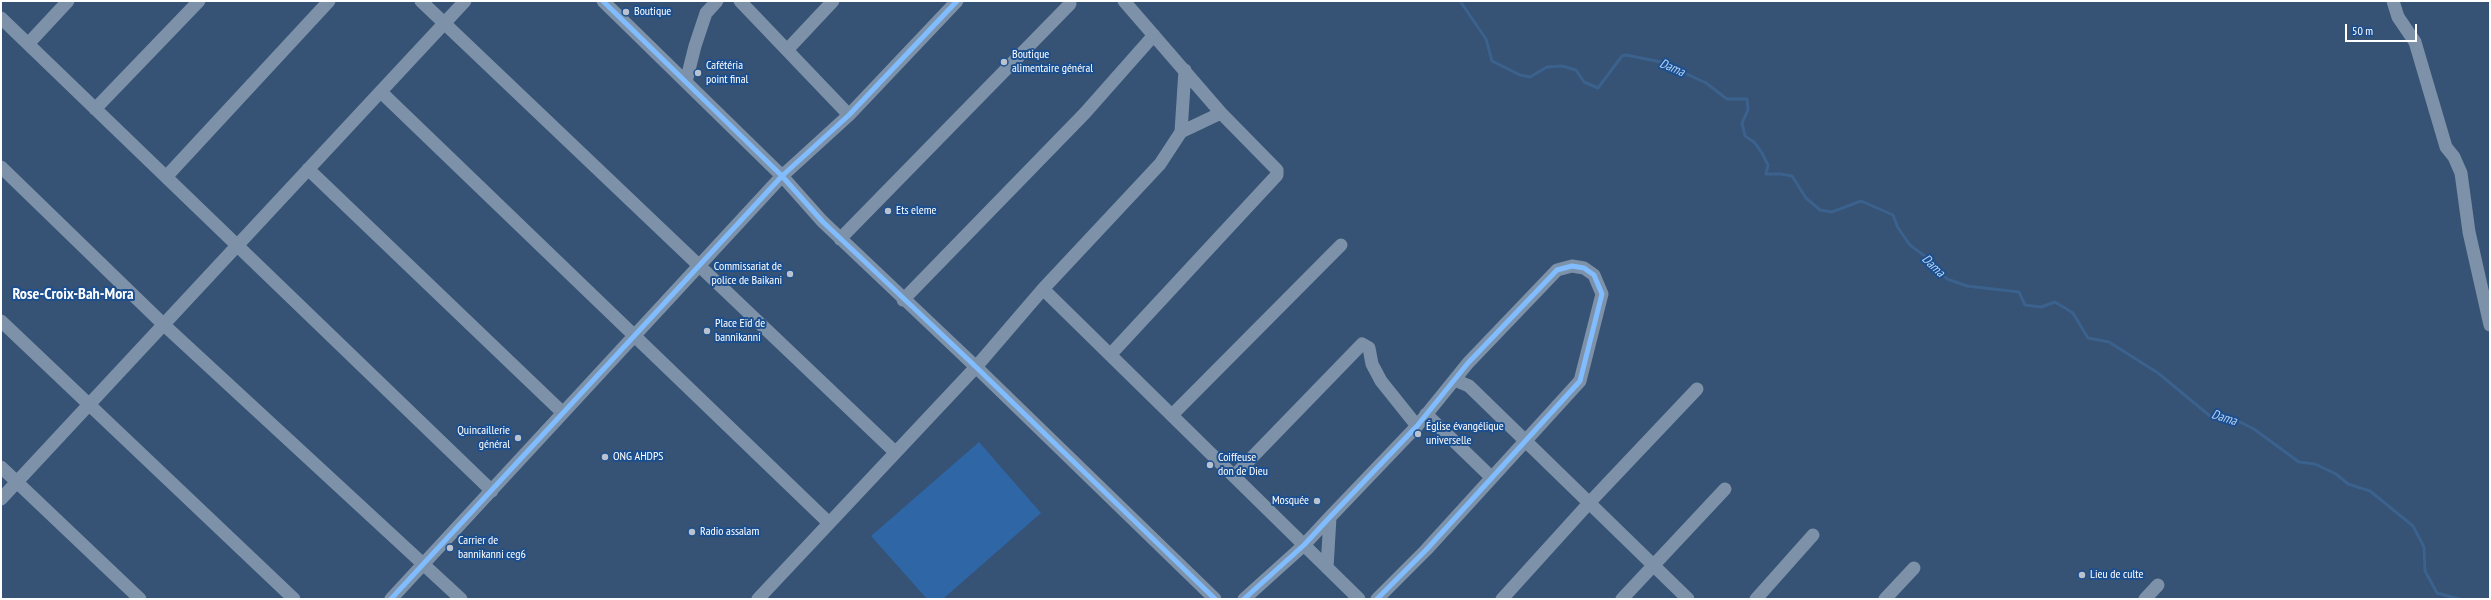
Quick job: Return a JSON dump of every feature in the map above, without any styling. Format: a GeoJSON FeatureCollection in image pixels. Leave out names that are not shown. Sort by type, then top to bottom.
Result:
{"type":"FeatureCollection","features":[{"type":"Feature","properties":{"kind":"street"},"geometry":{"type":"LineString","coordinates":[[28,44],[68,1]]}},
{"type":"Feature","properties":{"kind":"street"},"geometry":{"type":"LineString","coordinates":[[95,109],[199,1]]}},
{"type":"Feature","properties":{"kind":"street"},"geometry":{"type":"LineString","coordinates":[[166,177],[329,1]]}},
{"type":"Feature","properties":{"kind":"street"},"geometry":{"type":"LineString","coordinates":[[421,1],[896,452]]}},
{"type":"Feature","properties":{"kind":"street"},"geometry":{"type":"LineString","coordinates":[[1,499],[465,1]]}},
{"type":"Feature","properties":{"kind":"street"},"geometry":{"type":"LineString","coordinates":[[603,1],[782,176],[840,239],[903,300],[976,367],[1215,599]]}},
{"type":"Feature","properties":{"kind":"street"},"geometry":{"type":"LineString","coordinates":[[686,82],[695,46],[706,13],[717,1]]}},
{"type":"Feature","properties":{"kind":"street"},"geometry":{"type":"LineString","coordinates":[[740,1],[849,115]]}},
{"type":"Feature","properties":{"kind":"street"},"geometry":{"type":"LineString","coordinates":[[786,50],[833,1]]}},
{"type":"Feature","properties":{"kind":"street"},"geometry":{"type":"LineString","coordinates":[[391,599],[782,176],[849,115],[957,1]]}},
{"type":"Feature","properties":{"kind":"street"},"geometry":{"type":"LineString","coordinates":[[1110,355],[1277,175],[1277,170],[1221,113],[1124,1]]}},
{"type":"Feature","properties":{"kind":"street"},"geometry":{"type":"LineString","coordinates":[[2393,1],[2398,17],[2415,42],[2446,147],[2454,157],[2461,173],[2469,232],[2490,325]]}},
{"type":"Feature","properties":{"kind":"street"},"geometry":{"type":"LineString","coordinates":[[840,239],[1070,4]]}},
{"type":"Feature","properties":{"kind":"street"},"geometry":{"type":"LineString","coordinates":[[1,18],[492,491]]}},
{"type":"Feature","properties":{"kind":"street"},"geometry":{"type":"LineString","coordinates":[[903,300],[1085,113],[1154,35]]}},
{"type":"Feature","properties":{"kind":"street"},"geometry":{"type":"LineString","coordinates":[[1182,132],[1185,70]]}},
{"type":"Feature","properties":{"kind":"street"},"geometry":{"type":"LineString","coordinates":[[380,92],[829,523]]}},
{"type":"Feature","properties":{"kind":"street"},"geometry":{"type":"LineString","coordinates":[[758,599],[976,367],[1043,289],[1160,164],[1182,132],[1221,113]]}},
{"type":"Feature","properties":{"kind":"street"},"geometry":{"type":"LineString","coordinates":[[1,167],[163,324],[461,599]]}},
{"type":"Feature","properties":{"kind":"street"},"geometry":{"type":"LineString","coordinates":[[308,169],[563,413]]}},
{"type":"Feature","properties":{"kind":"street"},"geometry":{"type":"LineString","coordinates":[[1172,415],[1341,245]]}},
{"type":"Feature","properties":{"kind":"street"},"geometry":{"type":"LineString","coordinates":[[1244,599],[1304,545],[1417,426],[1455,380],[1557,270],[1572,266],[1584,268],[1594,275],[1602,294],[1584,371],[1580,380],[1426,550],[1377,599]]}},
{"type":"Feature","properties":{"kind":"street"},"geometry":{"type":"LineString","coordinates":[[1043,289],[1359,599]]}},
{"type":"Feature","properties":{"kind":"street"},"geometry":{"type":"LineString","coordinates":[[1,321],[294,599]]}},
{"type":"Feature","properties":{"kind":"street"},"geometry":{"type":"LineString","coordinates":[[1234,476],[1362,344],[1369,348],[1372,364],[1381,381],[1417,426]]}},
{"type":"Feature","properties":{"kind":"street"},"geometry":{"type":"LineString","coordinates":[[1455,380],[1469,386],[1590,502],[1688,599]]}},
{"type":"Feature","properties":{"kind":"street"},"geometry":{"type":"LineString","coordinates":[[1502,599],[1590,502],[1697,389]]}},
{"type":"Feature","properties":{"kind":"street"},"geometry":{"type":"LineString","coordinates":[[1426,414],[1491,477]]}},
{"type":"Feature","properties":{"kind":"street"},"geometry":{"type":"LineString","coordinates":[[1,467],[140,599]]}},
{"type":"Feature","properties":{"kind":"street"},"geometry":{"type":"LineString","coordinates":[[1622,599],[1725,489]]}},
{"type":"Feature","properties":{"kind":"street"},"geometry":{"type":"LineString","coordinates":[[1327,568],[1330,517]]}},
{"type":"Feature","properties":{"kind":"street"},"geometry":{"type":"LineString","coordinates":[[1756,599],[1813,535]]}},
{"type":"Feature","properties":{"kind":"street"},"geometry":{"type":"LineString","coordinates":[[1885,599],[1914,568]]}},
{"type":"Feature","properties":{"kind":"street"},"geometry":{"type":"LineString","coordinates":[[2144,599],[2158,584]]}},
{"type":"Feature","properties":{"kind":"shaded area"},"geometry":{"type":"Polygon","coordinates":[[[979,442],[1041,513],[943,599],[927,599],[871,536],[979,442]]]}},
{"type":"Feature","properties":{"kind":"waterway","name":"Dama"},"geometry":{"type":"LineString","coordinates":[[1460,1],[1486,39],[1492,61],[1520,75],[1530,77],[1547,67],[1562,66],[1576,70],[1584,82],[1598,88],[1622,56],[1626,55],[1661,62],[1706,83],[1727,99],[1747,99],[1748,110],[1742,123],[1745,136],[1754,142],[1762,153],[1768,165],[1766,174],[1792,176],[1806,198],[1820,210],[1832,212],[1861,201],[1893,215],[1898,228],[1910,245],[1930,260],[1947,279],[1967,286],[2019,292],[2025,305],[2041,307],[2055,302],[2073,313],[2088,338],[2109,342],[2158,373],[2210,416],[2236,420],[2254,429],[2299,462],[2315,464],[2336,474],[2348,484],[2370,491],[2413,526],[2424,547],[2425,571],[2437,593],[2459,599]]}},
{"type":"Feature","properties":{"kind":"cycle path"},"geometry":{"type":"LineString","coordinates":[[603,1],[782,176],[822,221],[976,367],[1215,599]]}},
{"type":"Feature","properties":{"kind":"cycle path"},"geometry":{"type":"LineString","coordinates":[[391,599],[782,176],[849,115],[957,1]]}},
{"type":"Feature","properties":{"kind":"cycle path"},"geometry":{"type":"LineString","coordinates":[[1244,599],[1304,545],[1417,426],[1468,363],[1557,270],[1572,266],[1584,268],[1594,275],[1602,294],[1580,381],[1426,550],[1377,599]]}},
{"type":"Feature","properties":{"kind":"place","name":"Boutique"},"geometry":{"type":"Point","coordinates":[626,12]}},
{"type":"Feature","properties":{"kind":"place","name":"Boutique alimentaire général"},"geometry":{"type":"Point","coordinates":[1004,62]}},
{"type":"Feature","properties":{"kind":"place","name":"Cafétéria point final"},"geometry":{"type":"Point","coordinates":[698,73]}},
{"type":"Feature","properties":{"kind":"place","name":"Ets eleme"},"geometry":{"type":"Point","coordinates":[888,211]}},
{"type":"Feature","properties":{"kind":"place","name":"Commissariat de police de Baikani"},"geometry":{"type":"Point","coordinates":[790,274]}},
{"type":"Feature","properties":{"kind":"place","name":"Place Eïd de bannikanni"},"geometry":{"type":"Point","coordinates":[707,331]}},
{"type":"Feature","properties":{"kind":"place","name":"Église évangélique universelle"},"geometry":{"type":"Point","coordinates":[1418,434]}},
{"type":"Feature","properties":{"kind":"place","name":"Quincaillerie général"},"geometry":{"type":"Point","coordinates":[518,438]}},
{"type":"Feature","properties":{"kind":"place","name":"ONG AHDPS"},"geometry":{"type":"Point","coordinates":[605,457]}},
{"type":"Feature","properties":{"kind":"place","name":"Coiffeuse don de Dieu"},"geometry":{"type":"Point","coordinates":[1210,465]}},
{"type":"Feature","properties":{"kind":"place","name":"Mosquée"},"geometry":{"type":"Point","coordinates":[1317,501]}},
{"type":"Feature","properties":{"kind":"place","name":"Radio assalam"},"geometry":{"type":"Point","coordinates":[692,532]}},
{"type":"Feature","properties":{"kind":"place","name":"Carrier de bannikanni ceg6"},"geometry":{"type":"Point","coordinates":[450,548]}},
{"type":"Feature","properties":{"kind":"place","name":"Lieu de culte"},"geometry":{"type":"Point","coordinates":[2082,575]}},
{"type":"Feature","properties":{"kind":"district","name":"Rose-Croix-Bah-Mora"},"geometry":{"type":"Point","coordinates":[73,294]}}]}
